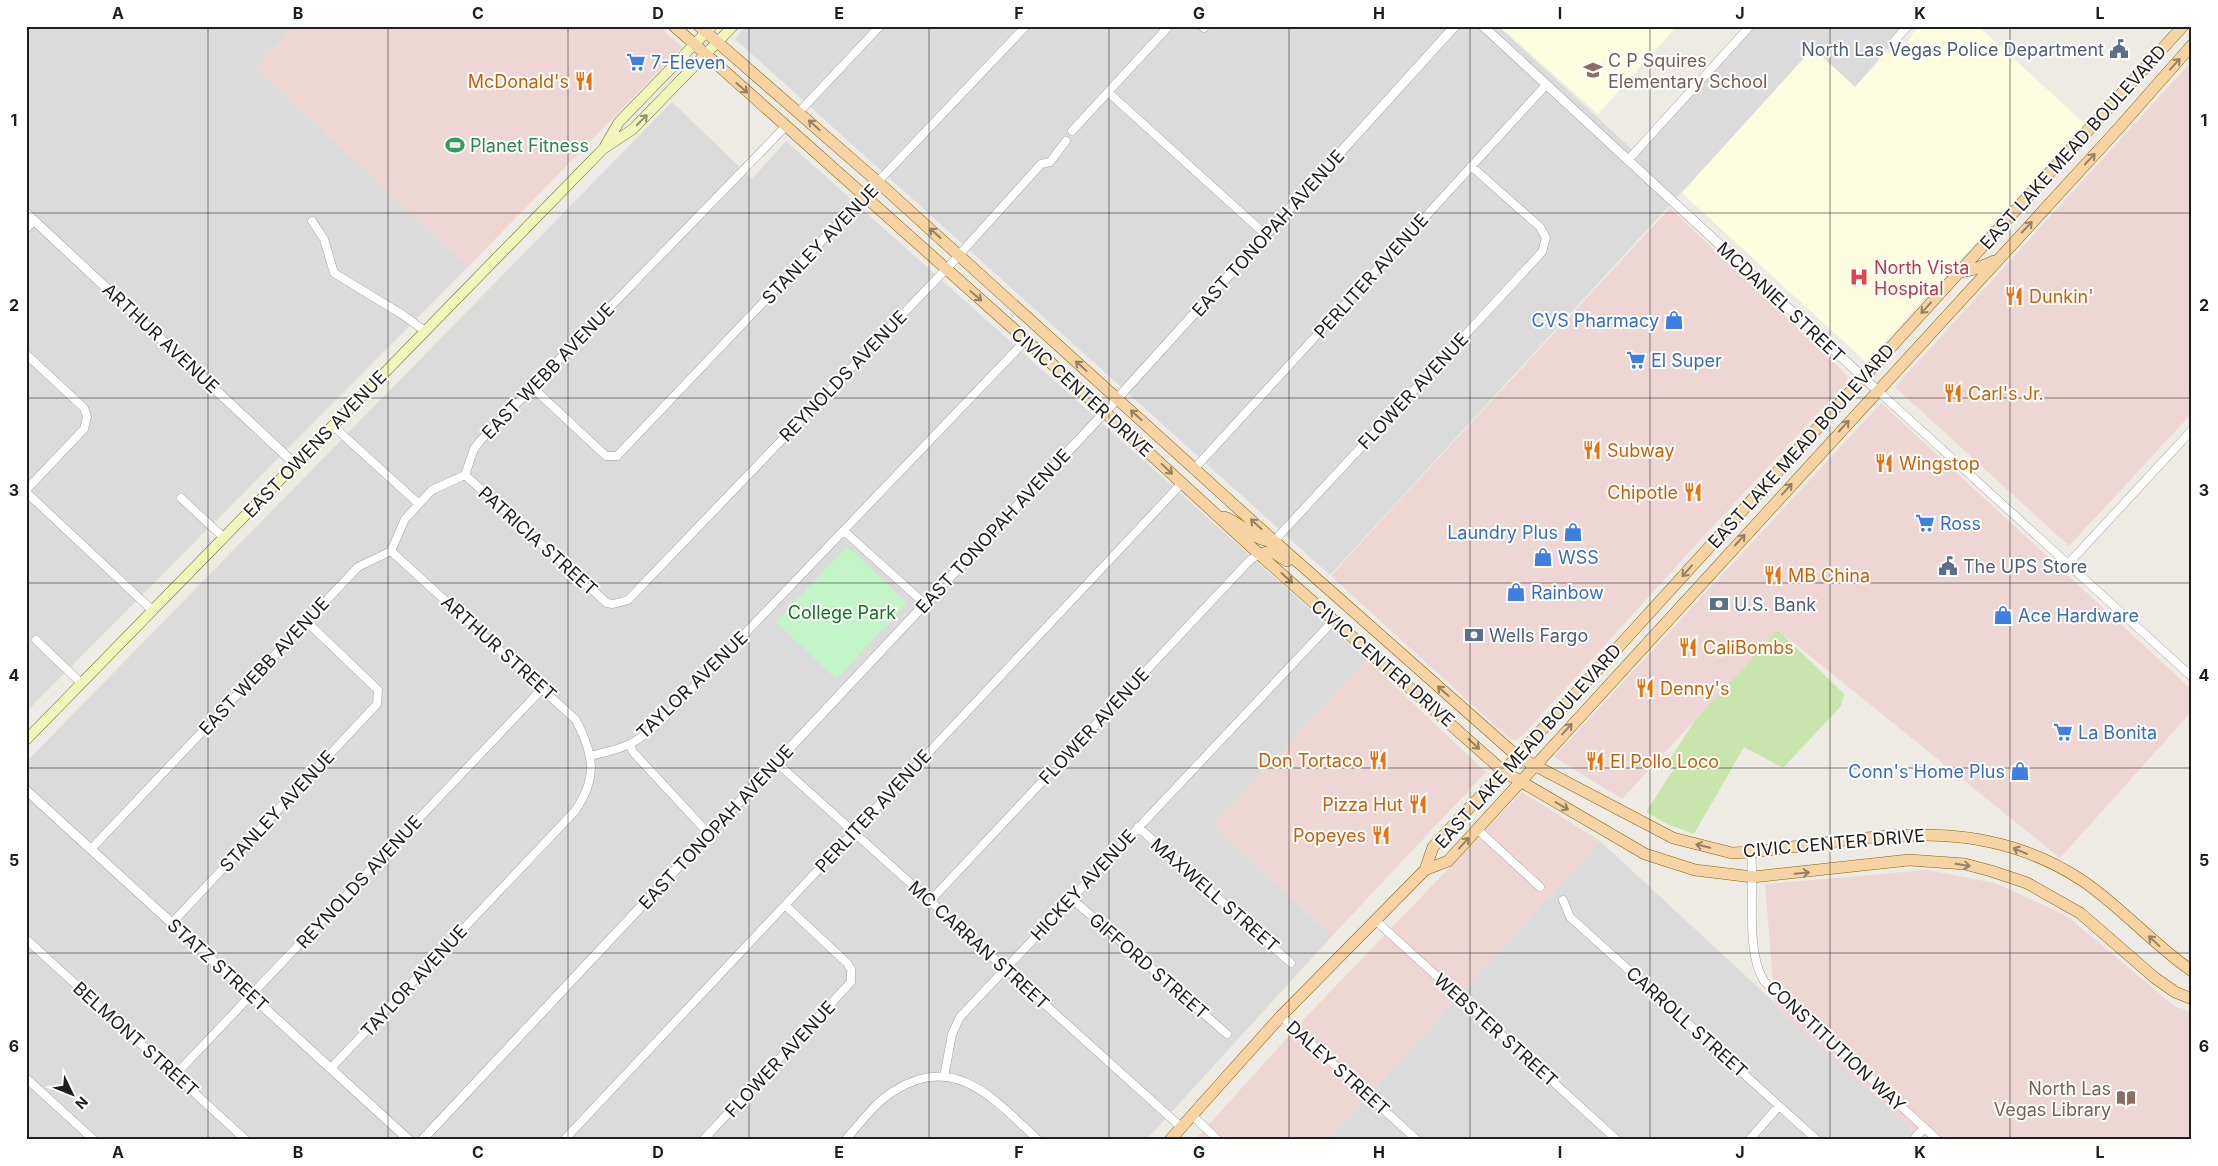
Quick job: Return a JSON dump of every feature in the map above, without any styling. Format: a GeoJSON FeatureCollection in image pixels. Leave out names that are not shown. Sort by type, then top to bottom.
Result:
{"type":"FeatureCollection","features":[{"type":"Feature","properties":{"kind":"main road","name":"CIVIC CENTER DRIVE"},"geometry":{"type":"LineString","coordinates":[[674,26],[1026,340],[1259,554],[1503,771],[1645,854],[1696,870],[1753,877],[1909,860],[1965,864],[1991,871],[2027,883],[2080,913],[2155,978],[2175,992],[2192,999]]}},
{"type":"Feature","properties":{"kind":"main road","name":"EAST OWENS AVENUE"},"geometry":{"type":"LineString","coordinates":[[26,740],[603,149],[633,129],[700,50],[709,33],[733,26]]}},
{"type":"Feature","properties":{"kind":"main road","name":"EAST LAKE MEAD BOULEVARD"},"geometry":{"type":"LineString","coordinates":[[1425,870],[1433,847],[1960,272],[2182,26]]}},
{"type":"Feature","properties":{"kind":"main road","name":"CIVIC CENTER DRIVE"},"geometry":{"type":"LineString","coordinates":[[709,33],[878,182],[1274,541],[1517,756],[1673,838],[1732,852],[1751,852],[1900,834],[1937,834],[1977,838],[2009,846],[2082,880],[2110,901],[2171,956],[2192,971]]}},
{"type":"Feature","properties":{"kind":"main road","name":"EAST OWENS AVENUE"},"geometry":{"type":"LineString","coordinates":[[603,149],[619,122],[700,50],[709,33]]}},
{"type":"Feature","properties":{"kind":"main road","name":"EAST LAKE MEAD BOULEVARD"},"geometry":{"type":"LineString","coordinates":[[1170,1140],[1281,1016],[1375,920],[1425,870],[1448,860],[1477,829],[2192,45]]}},
{"type":"Feature","properties":{"kind":"main road"},"geometry":{"type":"LineString","coordinates":[[2132,83],[2139,86],[2158,82]]}},
{"type":"Feature","properties":{"kind":"main road"},"geometry":{"type":"LineString","coordinates":[[1960,272],[1975,269],[1997,260]]}},
{"type":"Feature","properties":{"kind":"main road"},"geometry":{"type":"LineString","coordinates":[[1217,515],[1234,521],[1258,539],[1274,541]]}},
{"type":"Feature","properties":{"kind":"main road"},"geometry":{"type":"LineString","coordinates":[[1259,554],[1264,551],[1276,553],[1313,575]]}},
{"type":"Feature","properties":{"kind":"main road"},"geometry":{"type":"LineString","coordinates":[[1703,553],[1717,565]]}},
{"type":"Feature","properties":{"kind":"street"},"geometry":{"type":"LineString","coordinates":[[799,112],[880,26]]}},
{"type":"Feature","properties":{"kind":"street","name":"STANLEY AVENUE"},"geometry":{"type":"LineString","coordinates":[[533,388],[606,456],[612,458],[617,456],[1026,26]]}},
{"type":"Feature","properties":{"kind":"street"},"geometry":{"type":"LineString","coordinates":[[1072,131],[1170,26]]}},
{"type":"Feature","properties":{"kind":"street","name":"EAST TONOPAH AVENUE"},"geometry":{"type":"LineString","coordinates":[[422,1140],[1118,399],[1456,26]]}},
{"type":"Feature","properties":{"kind":"street","name":"MCDANIEL STREET"},"geometry":{"type":"LineString","coordinates":[[1483,26],[1877,390],[2192,677]]}},
{"type":"Feature","properties":{"kind":"street"},"geometry":{"type":"LineString","coordinates":[[1628,160],[1750,26]]}},
{"type":"Feature","properties":{"kind":"street"},"geometry":{"type":"LineString","coordinates":[[1895,40],[1908,26]]}},
{"type":"Feature","properties":{"kind":"street","name":"PERLITER AVENUE"},"geometry":{"type":"LineString","coordinates":[[1195,468],[1546,85]]}},
{"type":"Feature","properties":{"kind":"street"},"geometry":{"type":"LineString","coordinates":[[1108,93],[1266,235]]}},
{"type":"Feature","properties":{"kind":"street","name":"EAST WEBB AVENUE"},"geometry":{"type":"LineString","coordinates":[[465,475],[474,449],[480,441],[786,126]]}},
{"type":"Feature","properties":{"kind":"street","name":"REYNOLDS AVENUE"},"geometry":{"type":"LineString","coordinates":[[614,604],[628,600],[946,270],[1041,164],[1050,162],[1066,141]]}},
{"type":"Feature","properties":{"kind":"street","name":"FLOWER AVENUE"},"geometry":{"type":"LineString","coordinates":[[1274,541],[1542,252],[1546,238],[1540,226],[1471,166]]}},
{"type":"Feature","properties":{"kind":"street","name":"ARTHUR AVENUE"},"geometry":{"type":"LineString","coordinates":[[26,213],[295,464]]}},
{"type":"Feature","properties":{"kind":"street"},"geometry":{"type":"LineString","coordinates":[[26,229],[34,220]]}},
{"type":"Feature","properties":{"kind":"street"},"geometry":{"type":"LineString","coordinates":[[312,221],[324,239],[334,273],[403,315],[424,331]]}},
{"type":"Feature","properties":{"kind":"street","name":"TAYLOR AVENUE"},"geometry":{"type":"LineString","coordinates":[[331,1068],[575,811],[584,798],[591,771],[590,756],[622,749],[630,745],[642,738],[665,717],[1026,340]]}},
{"type":"Feature","properties":{"kind":"street"},"geometry":{"type":"LineString","coordinates":[[26,354],[84,408],[87,416],[84,429],[26,491],[152,610]]}},
{"type":"Feature","properties":{"kind":"street"},"geometry":{"type":"LineString","coordinates":[[332,426],[419,504]]}},
{"type":"Feature","properties":{"kind":"street"},"geometry":{"type":"LineString","coordinates":[[2068,564],[2192,430]]}},
{"type":"Feature","properties":{"kind":"street"},"geometry":{"type":"LineString","coordinates":[[391,551],[404,518],[432,490],[465,475]]}},
{"type":"Feature","properties":{"kind":"street","name":"PATRICIA STREET"},"geometry":{"type":"LineString","coordinates":[[465,475],[608,603],[614,604]]}},
{"type":"Feature","properties":{"kind":"street","name":"PERLITER AVENUE"},"geometry":{"type":"LineString","coordinates":[[564,1140],[1182,483]]}},
{"type":"Feature","properties":{"kind":"street"},"geometry":{"type":"LineString","coordinates":[[181,498],[224,538]]}},
{"type":"Feature","properties":{"kind":"street"},"geometry":{"type":"LineString","coordinates":[[844,530],[925,604]]}},
{"type":"Feature","properties":{"kind":"street","name":"EAST WEBB AVENUE"},"geometry":{"type":"LineString","coordinates":[[91,849],[358,567],[391,551]]}},
{"type":"Feature","properties":{"kind":"street","name":"ARTHUR STREET"},"geometry":{"type":"LineString","coordinates":[[391,551],[576,720],[589,745],[590,756]]}},
{"type":"Feature","properties":{"kind":"street","name":"FLOWER AVENUE"},"geometry":{"type":"LineString","coordinates":[[930,901],[1250,560],[1259,554]]}},
{"type":"Feature","properties":{"kind":"street","name":"HICKEY AVENUE"},"geometry":{"type":"LineString","coordinates":[[944,1077],[950,1041],[960,1018],[1334,620]]}},
{"type":"Feature","properties":{"kind":"street","name":"STANLEY AVENUE"},"geometry":{"type":"LineString","coordinates":[[172,923],[377,704],[378,690],[307,622]]}},
{"type":"Feature","properties":{"kind":"street"},"geometry":{"type":"LineString","coordinates":[[36,640],[81,683]]}},
{"type":"Feature","properties":{"kind":"street","name":"REYNOLDS AVENUE"},"geometry":{"type":"LineString","coordinates":[[175,1075],[543,688]]}},
{"type":"Feature","properties":{"kind":"street"},"geometry":{"type":"LineString","coordinates":[[630,745],[633,752],[709,834]]}},
{"type":"Feature","properties":{"kind":"street","name":"MC CARRAN STREET"},"geometry":{"type":"LineString","coordinates":[[776,763],[1181,1127]]}},
{"type":"Feature","properties":{"kind":"street","name":"STATZ STREET"},"geometry":{"type":"LineString","coordinates":[[26,790],[409,1140]]}},
{"type":"Feature","properties":{"kind":"street","name":"MAXWELL STREET"},"geometry":{"type":"LineString","coordinates":[[1138,827],[1291,962]]}},
{"type":"Feature","properties":{"kind":"street"},"geometry":{"type":"LineString","coordinates":[[1477,829],[1540,887]]}},
{"type":"Feature","properties":{"kind":"street","name":"CONSTITUTION WAY"},"geometry":{"type":"LineString","coordinates":[[1751,852],[1753,946],[1757,970],[1764,981],[1938,1140]]}},
{"type":"Feature","properties":{"kind":"street","name":"GIFFORD STREET"},"geometry":{"type":"LineString","coordinates":[[1071,898],[1227,1034]]}},
{"type":"Feature","properties":{"kind":"street","name":"CARROLL STREET"},"geometry":{"type":"LineString","coordinates":[[1563,900],[1570,917],[1817,1140]]}},
{"type":"Feature","properties":{"kind":"street","name":"FLOWER AVENUE"},"geometry":{"type":"LineString","coordinates":[[703,1140],[851,982],[852,976],[847,964],[785,905]]}},
{"type":"Feature","properties":{"kind":"street","name":"WEBSTER STREET"},"geometry":{"type":"LineString","coordinates":[[1375,920],[1617,1140]]}},
{"type":"Feature","properties":{"kind":"street","name":"BELMONT STREET"},"geometry":{"type":"LineString","coordinates":[[26,938],[246,1140]]}},
{"type":"Feature","properties":{"kind":"street","name":"DALEY STREET"},"geometry":{"type":"LineString","coordinates":[[1281,1016],[1417,1140]]}},
{"type":"Feature","properties":{"kind":"street"},"geometry":{"type":"LineString","coordinates":[[845,1140],[893,1091],[914,1081],[944,1077],[959,1079],[981,1088],[1038,1140]]}},
{"type":"Feature","properties":{"kind":"street"},"geometry":{"type":"LineString","coordinates":[[26,1078],[94,1140]]}},
{"type":"Feature","properties":{"kind":"street"},"geometry":{"type":"LineString","coordinates":[[1749,1140],[1779,1106]]}},
{"type":"Feature","properties":{"kind":"street"},"geometry":{"type":"LineString","coordinates":[[1192,1115],[1218,1140]]}},
{"type":"Feature","properties":{"kind":"street"},"geometry":{"type":"LineString","coordinates":[[1913,1140],[1924,1128]]}},
{"type":"Feature","properties":{"kind":"shaded area"},"geometry":{"type":"Polygon","coordinates":[[[26,26],[295,26],[256,67],[468,267],[26,712],[26,26]]]}},
{"type":"Feature","properties":{"kind":"shaded area"},"geometry":{"type":"Polygon","coordinates":[[[295,26],[659,26],[682,47],[468,267],[256,67],[295,26]]]}},
{"type":"Feature","properties":{"kind":"shaded area"},"geometry":{"type":"Polygon","coordinates":[[[746,26],[1498,26],[1636,153],[1752,26],[1907,26],[1855,87],[1813,49],[1330,575],[735,39],[746,26]]]}},
{"type":"Feature","properties":{"kind":"shaded area","name":"C P Squires Elementary School"},"geometry":{"type":"Polygon","coordinates":[[[1499,26],[1677,26],[1598,114],[1499,26]]]}},
{"type":"Feature","properties":{"kind":"shaded area","name":"North Vista Hospital"},"geometry":{"type":"Polygon","coordinates":[[[1920,26],[1978,26],[2085,124],[1866,362],[1682,193],[1813,48],[1855,87],[1887,52],[1898,54],[1904,52],[1912,34],[1920,26]]]}},
{"type":"Feature","properties":{"kind":"shaded area"},"geometry":{"type":"Polygon","coordinates":[[[2192,61],[2192,413],[2069,546],[1895,387],[2192,61]]]}},
{"type":"Feature","properties":{"kind":"shaded area"},"geometry":{"type":"Polygon","coordinates":[[[672,102],[752,179],[786,141],[1367,660],[1213,825],[1332,936],[1146,1140],[26,1140],[26,762],[672,102]]]}},
{"type":"Feature","properties":{"kind":"shaded area"},"geometry":{"type":"Polygon","coordinates":[[[1670,208],[1842,370],[1847,377],[1846,383],[1524,734],[1517,740],[1510,739],[1331,576],[1398,502],[1402,504],[1399,501],[1670,208]]]}},
{"type":"Feature","properties":{"kind":"shaded area"},"geometry":{"type":"Polygon","coordinates":[[[1881,403],[2192,690],[2192,711],[2060,858],[1778,630],[1622,799],[1554,757],[1881,403]]]}},
{"type":"Feature","properties":{"kind":"shaded area"},"geometry":{"type":"Polygon","coordinates":[[[1367,660],[1486,772],[1332,936],[1213,825],[1367,660]]]}},
{"type":"Feature","properties":{"kind":"shaded area"},"geometry":{"type":"Polygon","coordinates":[[[1522,792],[1600,841],[1327,1140],[1195,1140],[1304,1019],[1522,792]]]}},
{"type":"Feature","properties":{"kind":"shaded area"},"geometry":{"type":"Polygon","coordinates":[[[1600,841],[1923,1140],[1327,1140],[1600,841]]]}},
{"type":"Feature","properties":{"kind":"shaded area"},"geometry":{"type":"Polygon","coordinates":[[[1927,870],[1995,883],[2067,916],[2174,1006],[2192,1012],[2192,1140],[1923,1140],[1775,1006],[1765,884],[1927,870]]]}},
{"type":"Feature","properties":{"kind":"green space","name":"College Park"},"geometry":{"type":"Polygon","coordinates":[[[847,546],[907,603],[836,679],[776,622],[847,546]]]}},
{"type":"Feature","properties":{"kind":"green space"},"geometry":{"type":"Polygon","coordinates":[[[1778,630],[1844,694],[1841,706],[1783,768],[1744,747],[1694,834],[1669,825],[1646,812],[1675,767],[1668,762],[1695,720],[1778,630]]]}},
{"type":"Feature","properties":{"kind":"place","name":"North Las Vegas Police Department"},"geometry":{"type":"Point","coordinates":[2119,49]}},
{"type":"Feature","properties":{"kind":"place","name":"7-Eleven"},"geometry":{"type":"Point","coordinates":[636,62]}},
{"type":"Feature","properties":{"kind":"place","name":"C P Squires Elementary School"},"geometry":{"type":"Point","coordinates":[1593,70]}},
{"type":"Feature","properties":{"kind":"place","name":"McDonald's"},"geometry":{"type":"Point","coordinates":[584,81]}},
{"type":"Feature","properties":{"kind":"place","name":"Planet Fitness"},"geometry":{"type":"Point","coordinates":[455,145]}},
{"type":"Feature","properties":{"kind":"place","name":"North Vista Hospital"},"geometry":{"type":"Point","coordinates":[1859,277]}},
{"type":"Feature","properties":{"kind":"place","name":"Dunkin'"},"geometry":{"type":"Point","coordinates":[2014,296]}},
{"type":"Feature","properties":{"kind":"place","name":"CVS Pharmacy"},"geometry":{"type":"Point","coordinates":[1674,320]}},
{"type":"Feature","properties":{"kind":"place","name":"El Super"},"geometry":{"type":"Point","coordinates":[1636,360]}},
{"type":"Feature","properties":{"kind":"place","name":"Carl's Jr."},"geometry":{"type":"Point","coordinates":[1953,393]}},
{"type":"Feature","properties":{"kind":"place","name":"Subway"},"geometry":{"type":"Point","coordinates":[1592,450]}},
{"type":"Feature","properties":{"kind":"place","name":"Wingstop"},"geometry":{"type":"Point","coordinates":[1884,463]}},
{"type":"Feature","properties":{"kind":"place","name":"Chipotle"},"geometry":{"type":"Point","coordinates":[1693,492]}},
{"type":"Feature","properties":{"kind":"place","name":"Ross"},"geometry":{"type":"Point","coordinates":[1925,523]}},
{"type":"Feature","properties":{"kind":"place","name":"Laundry Plus"},"geometry":{"type":"Point","coordinates":[1573,532]}},
{"type":"Feature","properties":{"kind":"place","name":"WSS"},"geometry":{"type":"Point","coordinates":[1543,557]}},
{"type":"Feature","properties":{"kind":"place","name":"The UPS Store"},"geometry":{"type":"Point","coordinates":[1948,566]}},
{"type":"Feature","properties":{"kind":"place","name":"MB China"},"geometry":{"type":"Point","coordinates":[1773,575]}},
{"type":"Feature","properties":{"kind":"place","name":"Rainbow"},"geometry":{"type":"Point","coordinates":[1516,592]}},
{"type":"Feature","properties":{"kind":"place","name":"U.S. Bank"},"geometry":{"type":"Point","coordinates":[1719,604]}},
{"type":"Feature","properties":{"kind":"place","name":"Ace Hardware"},"geometry":{"type":"Point","coordinates":[2003,615]}},
{"type":"Feature","properties":{"kind":"place","name":"Wells Fargo"},"geometry":{"type":"Point","coordinates":[1474,635]}},
{"type":"Feature","properties":{"kind":"place","name":"CaliBombs"},"geometry":{"type":"Point","coordinates":[1688,647]}},
{"type":"Feature","properties":{"kind":"place","name":"Denny's"},"geometry":{"type":"Point","coordinates":[1645,688]}},
{"type":"Feature","properties":{"kind":"place","name":"La Bonita"},"geometry":{"type":"Point","coordinates":[2063,732]}},
{"type":"Feature","properties":{"kind":"place","name":"Don Tortaco"},"geometry":{"type":"Point","coordinates":[1378,760]}},
{"type":"Feature","properties":{"kind":"place","name":"El Pollo Loco"},"geometry":{"type":"Point","coordinates":[1595,761]}},
{"type":"Feature","properties":{"kind":"place","name":"Conn's Home Plus"},"geometry":{"type":"Point","coordinates":[2020,771]}},
{"type":"Feature","properties":{"kind":"place","name":"Pizza Hut"},"geometry":{"type":"Point","coordinates":[1418,804]}},
{"type":"Feature","properties":{"kind":"place","name":"Popeyes"},"geometry":{"type":"Point","coordinates":[1381,835]}},
{"type":"Feature","properties":{"kind":"place","name":"North Las Vegas Library"},"geometry":{"type":"Point","coordinates":[2126,1098]}}]}
